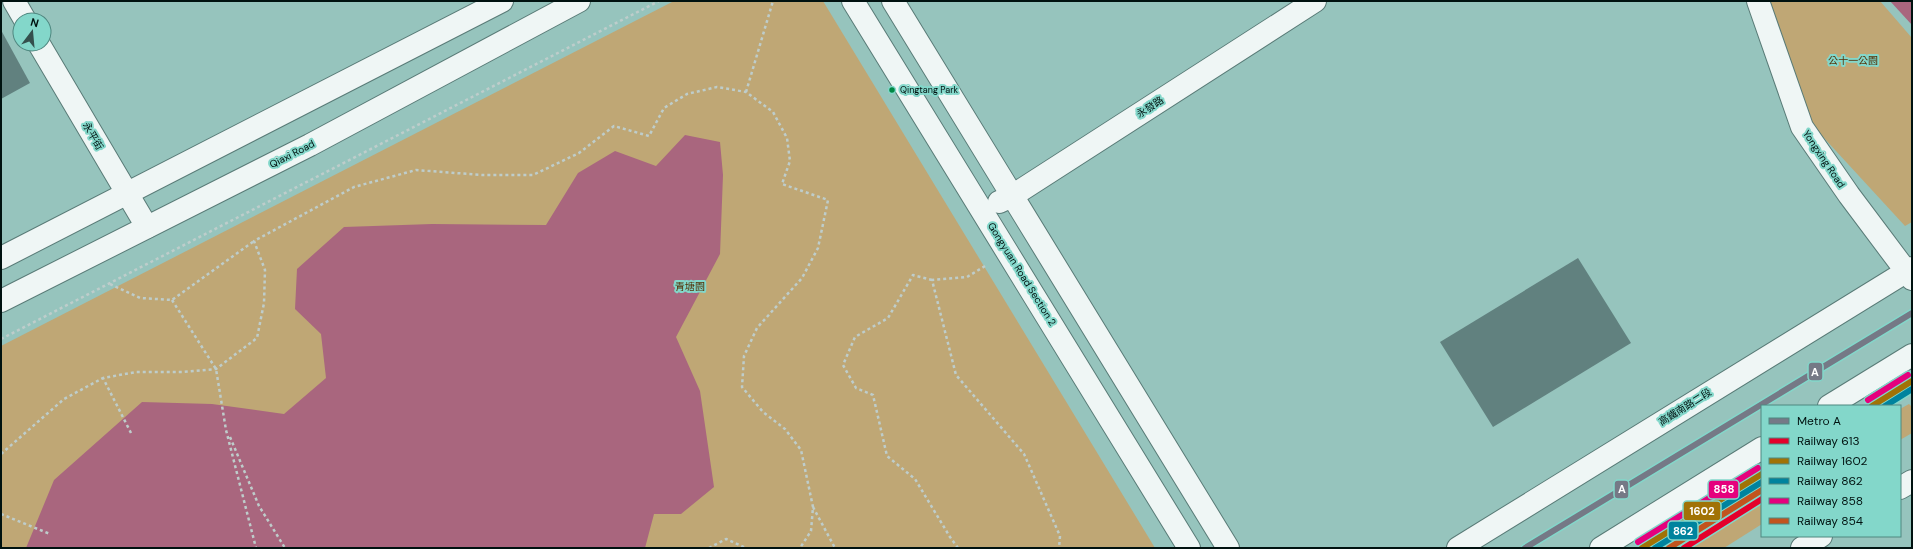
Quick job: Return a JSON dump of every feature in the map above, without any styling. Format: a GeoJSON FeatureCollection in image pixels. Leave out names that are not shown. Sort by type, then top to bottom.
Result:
{"type":"FeatureCollection","features":[{"type":"Feature","properties":{"kind":"street"},"geometry":{"type":"LineString","coordinates":[[14,1],[20,12]]}},
{"type":"Feature","properties":{"kind":"street"},"geometry":{"type":"LineString","coordinates":[[1,258],[502,1]]}},
{"type":"Feature","properties":{"kind":"street","name":"Qiaxi Road"},"geometry":{"type":"LineString","coordinates":[[1,301],[310,145],[579,1]]}},
{"type":"Feature","properties":{"kind":"street","name":"Gongyuan Road Section 2"},"geometry":{"type":"LineString","coordinates":[[853,1],[1190,548]]}},
{"type":"Feature","properties":{"kind":"street"},"geometry":{"type":"LineString","coordinates":[[893,1],[1228,548]]}},
{"type":"Feature","properties":{"kind":"street","name":"永發路"},"geometry":{"type":"LineString","coordinates":[[982,209],[1012,196],[1315,1]]}},
{"type":"Feature","properties":{"kind":"street","name":"Yongxing Road"},"geometry":{"type":"LineString","coordinates":[[1758,1],[1802,127],[1849,195],[1910,272]]}},
{"type":"Feature","properties":{"kind":"street","name":"永平街"},"geometry":{"type":"LineString","coordinates":[[44,52],[147,227]]}},
{"type":"Feature","properties":{"kind":"street","name":"高鐵南路二段"},"geometry":{"type":"LineString","coordinates":[[1458,548],[1910,272]]}},
{"type":"Feature","properties":{"kind":"street"},"geometry":{"type":"LineString","coordinates":[[1831,405],[1912,355]]}},
{"type":"Feature","properties":{"kind":"street"},"geometry":{"type":"LineString","coordinates":[[1601,548],[1761,449]]}},
{"type":"Feature","properties":{"kind":"street"},"geometry":{"type":"LineString","coordinates":[[1901,487],[1912,481]]}},
{"type":"Feature","properties":{"kind":"street"},"geometry":{"type":"LineString","coordinates":[[1802,548],[1819,537]]}},
{"type":"Feature","properties":{"kind":"path"},"geometry":{"type":"LineString","coordinates":[[1,339],[659,1]]}},
{"type":"Feature","properties":{"kind":"path"},"geometry":{"type":"LineString","coordinates":[[746,92],[773,1]]}},
{"type":"Feature","properties":{"kind":"path"},"geometry":{"type":"LineString","coordinates":[[109,284],[140,298],[172,300],[254,241],[354,187],[416,170],[482,175],[533,176],[579,153],[614,126],[649,136],[664,108],[687,94],[717,87],[746,92],[773,112],[787,138],[790,161],[782,184],[828,200],[818,248],[802,278],[757,328],[744,356],[742,387],[763,412],[785,429],[801,450],[813,507],[835,548]]}},
{"type":"Feature","properties":{"kind":"path"},"geometry":{"type":"LineString","coordinates":[[1,454],[64,399],[103,378],[136,372],[182,372],[216,369],[257,338],[264,302],[265,270],[254,241]]}},
{"type":"Feature","properties":{"kind":"path"},"geometry":{"type":"LineString","coordinates":[[958,548],[914,479],[887,456],[873,395],[856,388],[843,365],[855,337],[888,318],[912,275],[932,280],[967,277],[986,265]]}},
{"type":"Feature","properties":{"kind":"path"},"geometry":{"type":"LineString","coordinates":[[932,280],[956,375],[1024,454],[1060,536],[1059,548]]}},
{"type":"Feature","properties":{"kind":"path"},"geometry":{"type":"LineString","coordinates":[[172,300],[216,369],[226,430],[256,548]]}},
{"type":"Feature","properties":{"kind":"path"},"geometry":{"type":"LineString","coordinates":[[103,378],[131,433]]}},
{"type":"Feature","properties":{"kind":"path"},"geometry":{"type":"LineString","coordinates":[[226,430],[259,506],[285,548]]}},
{"type":"Feature","properties":{"kind":"path"},"geometry":{"type":"LineString","coordinates":[[800,548],[811,531],[813,507]]}},
{"type":"Feature","properties":{"kind":"path"},"geometry":{"type":"LineString","coordinates":[[1,514],[50,534]]}},
{"type":"Feature","properties":{"kind":"path"},"geometry":{"type":"LineString","coordinates":[[709,548],[726,540],[746,548]]}},
{"type":"Feature","properties":{"kind":"green space","name":"青塘園"},"geometry":{"type":"Polygon","coordinates":[[[674,1],[823,1],[1155,548],[1,548],[1,346],[674,1]]]}},
{"type":"Feature","properties":{"kind":"green space","name":"公十一公園"},"geometry":{"type":"Polygon","coordinates":[[[1770,1],[1880,1],[1912,38],[1912,222],[1905,226],[1813,126],[1770,1]]]}},
{"type":"Feature","properties":{"kind":"green space"},"geometry":{"type":"Polygon","coordinates":[[[1909,404],[1912,407],[1912,433],[1901,439],[1901,408],[1909,404]]]}},
{"type":"Feature","properties":{"kind":"green space"},"geometry":{"type":"Polygon","coordinates":[[[1761,494],[1761,525],[1724,548],[1670,548],[1761,494]]]}},
{"type":"Feature","properties":{"kind":"shaded area"},"geometry":{"type":"Polygon","coordinates":[[[1890,1],[1912,1],[1912,25],[1890,1]]]}},
{"type":"Feature","properties":{"kind":"shaded area"},"geometry":{"type":"Polygon","coordinates":[[[685,135],[720,142],[723,175],[720,254],[676,337],[700,391],[714,487],[681,514],[654,514],[645,548],[26,548],[54,480],[142,402],[212,404],[284,414],[326,378],[321,334],[295,309],[297,269],[344,227],[432,224],[546,225],[578,173],[615,151],[656,166],[685,135]]]}},
{"type":"Feature","properties":{"kind":"building"},"geometry":{"type":"Polygon","coordinates":[[[1,30],[30,83],[1,99],[1,30]]]}},
{"type":"Feature","properties":{"kind":"building"},"geometry":{"type":"Polygon","coordinates":[[[1578,258],[1631,343],[1493,427],[1440,342],[1578,258]]]}},
{"type":"Feature","properties":{"kind":"metro line","name":"A"},"geometry":{"type":"LineString","coordinates":[[1525,548],[1912,313]]}},
{"type":"Feature","properties":{"kind":"rail line","name":"858"},"geometry":{"type":"LineString","coordinates":[[1868,400],[1908,375]]}},
{"type":"Feature","properties":{"kind":"rail line","name":"1602"},"geometry":{"type":"LineString","coordinates":[[1874,405],[1912,381]]}},
{"type":"Feature","properties":{"kind":"rail line","name":"862"},"geometry":{"type":"LineString","coordinates":[[1887,405],[1912,389]]}},
{"type":"Feature","properties":{"kind":"rail line","name":"858"},"geometry":{"type":"LineString","coordinates":[[1638,542],[1758,468]]}},
{"type":"Feature","properties":{"kind":"rail line","name":"1602"},"geometry":{"type":"LineString","coordinates":[[1642,548],[1761,475]]}},
{"type":"Feature","properties":{"kind":"rail line","name":"862"},"geometry":{"type":"LineString","coordinates":[[1655,548],[1761,483]]}},
{"type":"Feature","properties":{"kind":"rail line","name":"854"},"geometry":{"type":"LineString","coordinates":[[1669,548],[1761,491]]}},
{"type":"Feature","properties":{"kind":"rail line","name":"613"},"geometry":{"type":"LineString","coordinates":[[1684,548],[1761,500]]}},
{"type":"Feature","properties":{"kind":"place","name":"Qingtang Park"},"geometry":{"type":"Point","coordinates":[892,90]}}]}
